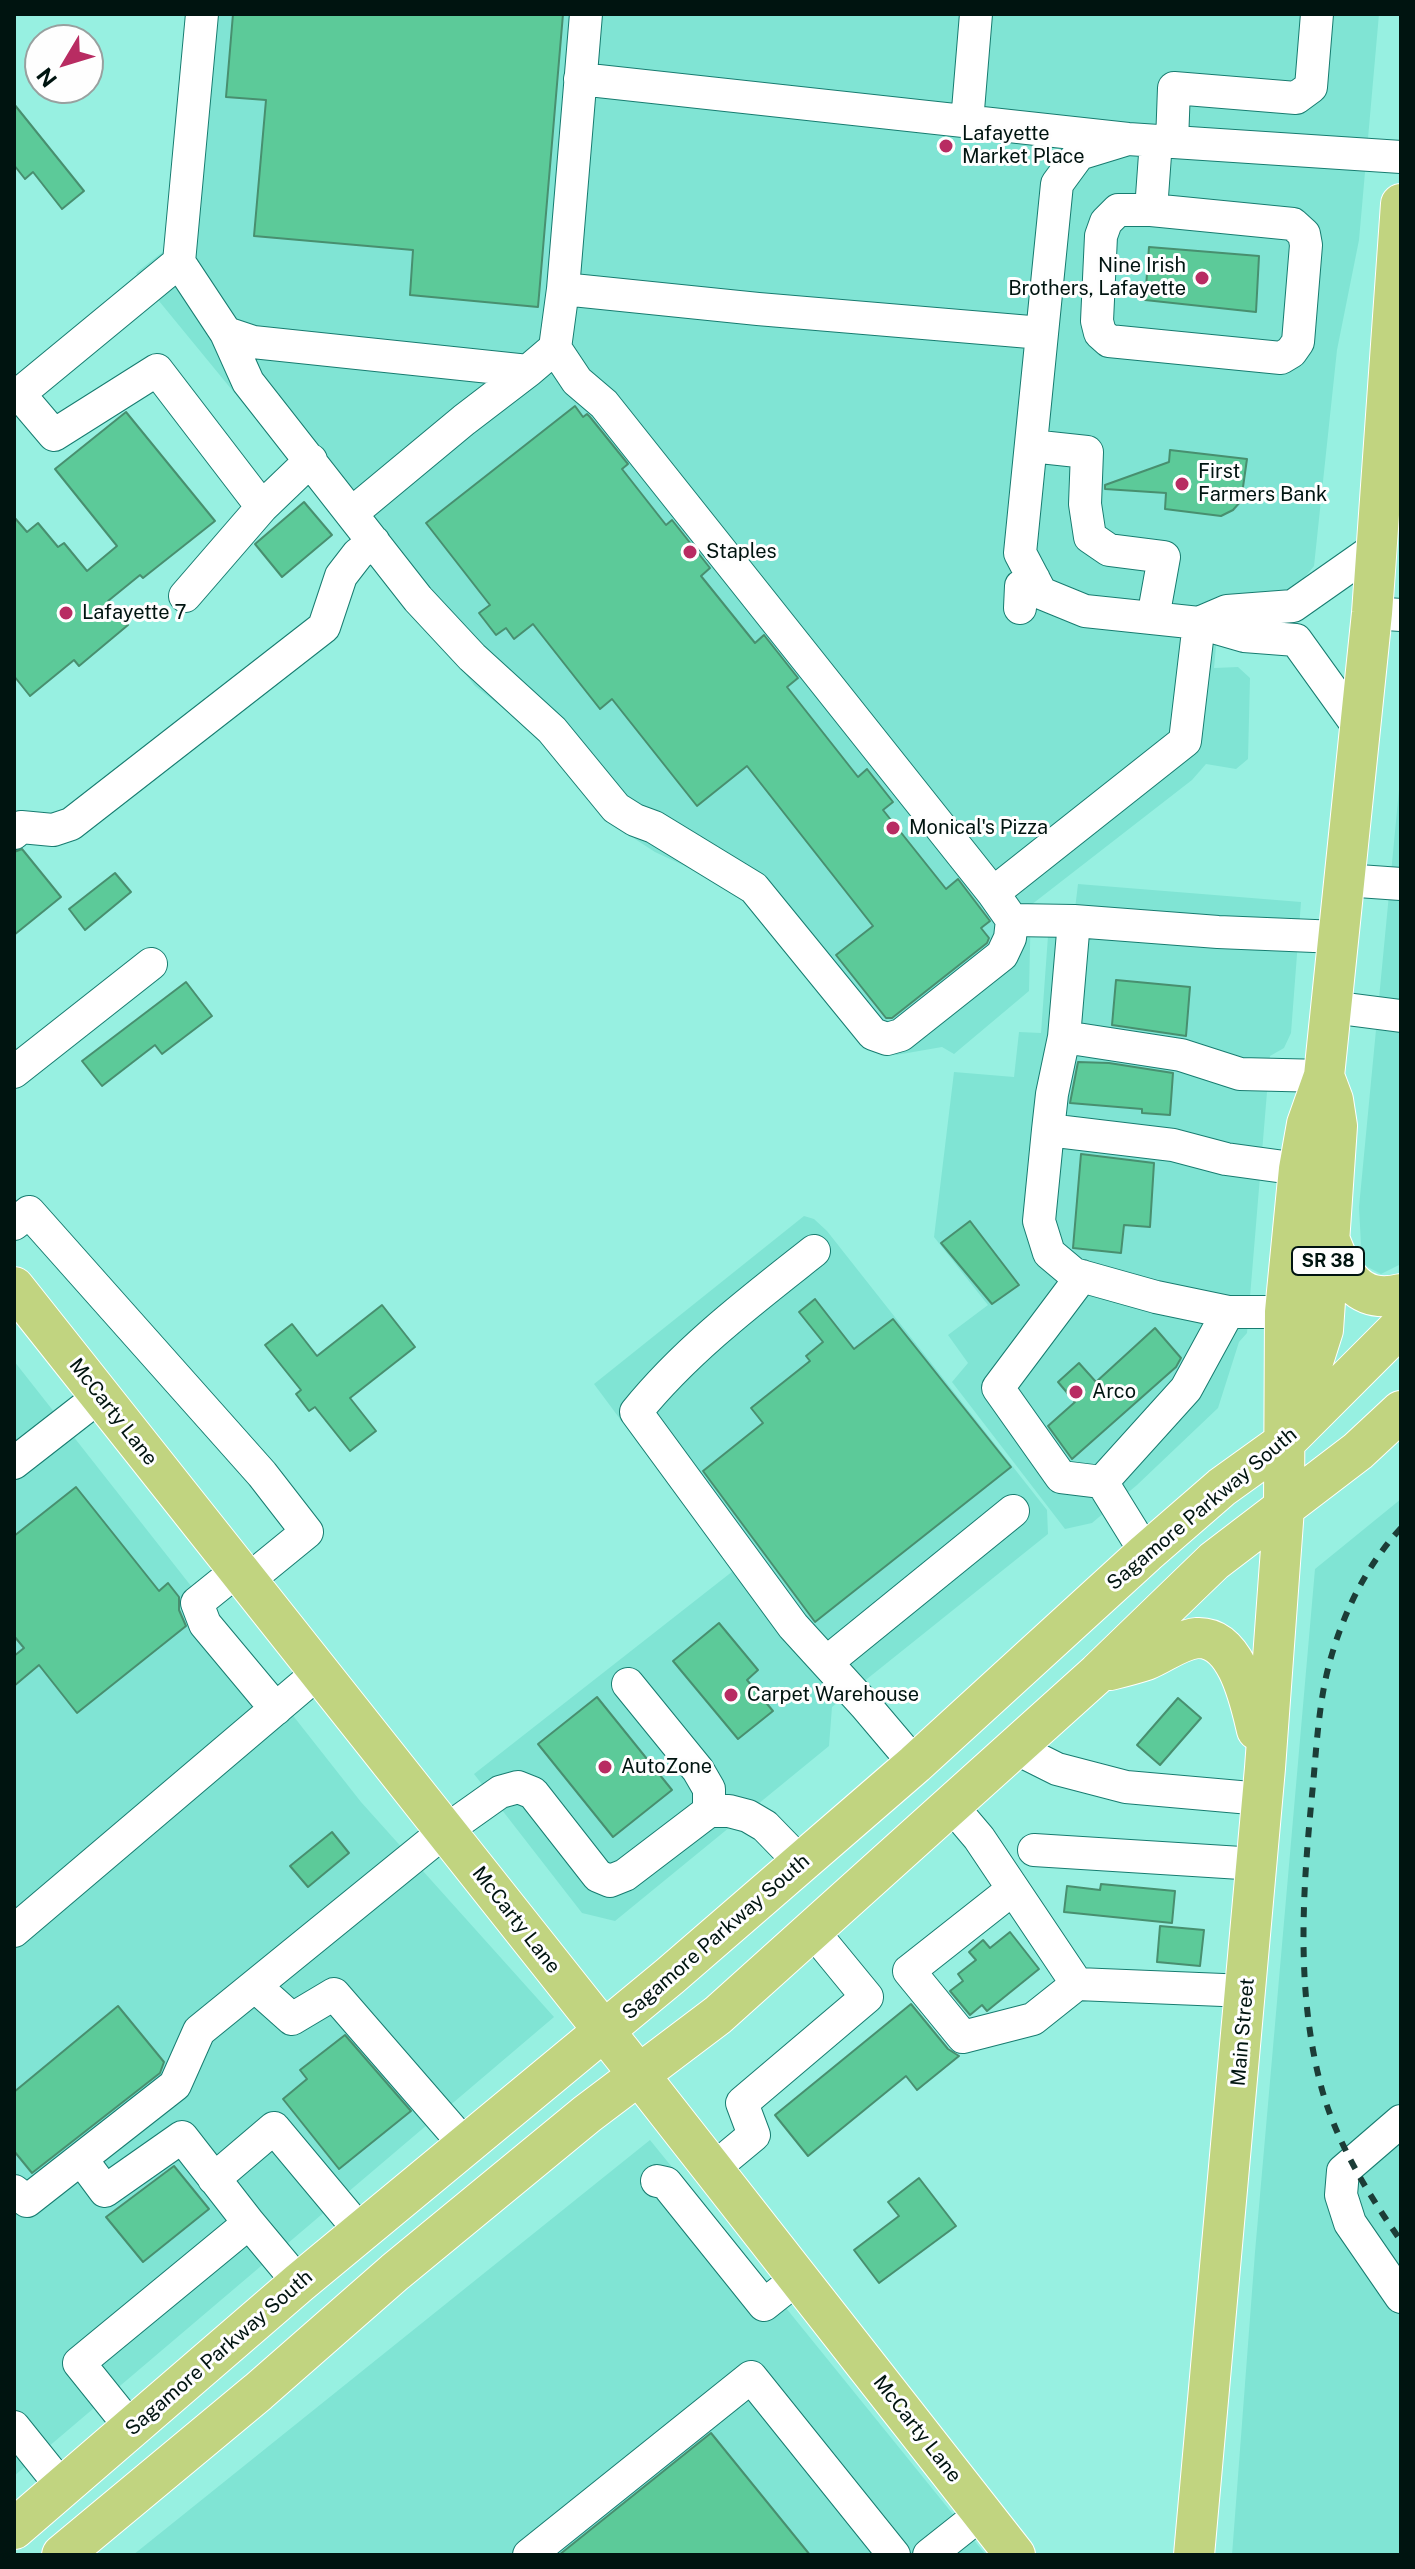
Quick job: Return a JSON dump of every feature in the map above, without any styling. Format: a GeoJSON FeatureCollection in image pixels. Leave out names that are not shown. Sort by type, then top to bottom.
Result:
{"type":"FeatureCollection","features":[{"type":"Feature","properties":{"kind":"main road","name":"SR 38"},"geometry":{"type":"LineString","coordinates":[[1284,1508],[1285,1312],[1299,1169],[1307,1124],[1324,1076],[1360,729],[1386,614],[1377,547],[1401,204]]}},
{"type":"Feature","properties":{"kind":"main road","name":"SR 38"},"geometry":{"type":"LineString","coordinates":[[1286,1441],[1321,1339],[1337,1126],[1333,1100],[1324,1076]]}},
{"type":"Feature","properties":{"kind":"main road"},"geometry":{"type":"LineString","coordinates":[[1329,1238],[1347,1278],[1359,1288],[1386,1298],[1401,1294]]}},
{"type":"Feature","properties":{"kind":"main road","name":"McCarty Lane"},"geometry":{"type":"LineString","coordinates":[[14,1287],[1015,2555]]}},
{"type":"Feature","properties":{"kind":"main road","name":"Sagamore Parkway South"},"geometry":{"type":"LineString","coordinates":[[14,2529],[299,2283],[605,2033],[915,1764],[1146,1553],[1222,1487],[1286,1441],[1401,1326]]}},
{"type":"Feature","properties":{"kind":"main road"},"geometry":{"type":"LineString","coordinates":[[62,2555],[407,2262],[587,2114],[718,2015],[1098,1673],[1214,1561],[1358,1451],[1401,1411]]}},
{"type":"Feature","properties":{"kind":"main road","name":"Main Street"},"geometry":{"type":"LineString","coordinates":[[1194,2555],[1247,1991],[1284,1508]]}},
{"type":"Feature","properties":{"kind":"main road"},"geometry":{"type":"LineString","coordinates":[[1098,1673],[1145,1660],[1182,1642],[1199,1638],[1213,1641],[1230,1653],[1244,1681],[1263,1784]]}},
{"type":"Feature","properties":{"kind":"lane"},"geometry":{"type":"LineString","coordinates":[[202,14],[179,262],[226,333],[248,382],[418,599],[472,657],[552,730],[616,808],[654,827],[754,888],[873,1034],[887,1039],[901,1035],[1002,955],[1010,938],[1012,920],[604,404],[577,381],[555,348],[563,289],[586,14]]}},
{"type":"Feature","properties":{"kind":"lane"},"geometry":{"type":"LineString","coordinates":[[967,122],[976,14]]}},
{"type":"Feature","properties":{"kind":"lane"},"geometry":{"type":"LineString","coordinates":[[1151,210],[1152,141],[1174,88],[1296,98],[1311,87],[1317,14]]}},
{"type":"Feature","properties":{"kind":"lane"},"geometry":{"type":"LineString","coordinates":[[580,79],[1152,141],[1401,157]]}},
{"type":"Feature","properties":{"kind":"lane"},"geometry":{"type":"LineString","coordinates":[[1152,141],[1079,154],[1057,184],[1020,553],[1041,593],[1085,611],[1199,623],[1244,636],[1296,640],[1360,729]]}},
{"type":"Feature","properties":{"kind":"lane"},"geometry":{"type":"LineString","coordinates":[[1118,210],[1151,210],[1293,224],[1304,234],[1306,245],[1298,342],[1291,352],[1281,358],[1109,341],[1100,333],[1097,321],[1101,236],[1106,222],[1118,210]]}},
{"type":"Feature","properties":{"kind":"lane"},"geometry":{"type":"LineString","coordinates":[[1049,259],[1100,262]]}},
{"type":"Feature","properties":{"kind":"lane"},"geometry":{"type":"LineString","coordinates":[[179,262],[17,397],[54,435],[157,370],[262,507]]}},
{"type":"Feature","properties":{"kind":"lane"},"geometry":{"type":"LineString","coordinates":[[563,289],[743,308],[1042,333]]}},
{"type":"Feature","properties":{"kind":"lane"},"geometry":{"type":"LineString","coordinates":[[226,333],[253,342],[528,371]]}},
{"type":"Feature","properties":{"kind":"lane"},"geometry":{"type":"LineString","coordinates":[[352,513],[555,348]]}},
{"type":"Feature","properties":{"kind":"lane"},"geometry":{"type":"LineString","coordinates":[[1031,446],[1087,452],[1085,504],[1090,537],[1109,550],[1164,557],[1153,618]]}},
{"type":"Feature","properties":{"kind":"lane"},"geometry":{"type":"LineString","coordinates":[[185,596],[262,507],[311,460]]}},
{"type":"Feature","properties":{"kind":"lane"},"geometry":{"type":"LineString","coordinates":[[14,833],[21,827],[53,830],[71,824],[324,627],[341,576],[358,554],[374,542]]}},
{"type":"Feature","properties":{"kind":"lane"},"geometry":{"type":"LineString","coordinates":[[1199,623],[1227,611],[1293,606],[1377,547]]}},
{"type":"Feature","properties":{"kind":"lane"},"geometry":{"type":"LineString","coordinates":[[1020,608],[1021,586],[1034,579]]}},
{"type":"Feature","properties":{"kind":"lane"},"geometry":{"type":"LineString","coordinates":[[993,893],[1185,741],[1199,623]]}},
{"type":"Feature","properties":{"kind":"lane"},"geometry":{"type":"LineString","coordinates":[[1344,880],[1401,884]]}},
{"type":"Feature","properties":{"kind":"lane"},"geometry":{"type":"LineString","coordinates":[[1012,920],[1338,937]]}},
{"type":"Feature","properties":{"kind":"lane"},"geometry":{"type":"LineString","coordinates":[[1074,921],[1064,1037],[1052,1094],[1039,1221],[1049,1253],[1074,1274],[1228,1312],[1285,1312]]}},
{"type":"Feature","properties":{"kind":"lane"},"geometry":{"type":"LineString","coordinates":[[14,1072],[151,964]]}},
{"type":"Feature","properties":{"kind":"lane"},"geometry":{"type":"LineString","coordinates":[[1331,1007],[1401,1016]]}},
{"type":"Feature","properties":{"kind":"lane"},"geometry":{"type":"LineString","coordinates":[[1064,1037],[1181,1055],[1240,1074],[1324,1076]]}},
{"type":"Feature","properties":{"kind":"lane"},"geometry":{"type":"LineString","coordinates":[[1048,1130],[1173,1145],[1226,1159],[1299,1169]]}},
{"type":"Feature","properties":{"kind":"lane"},"geometry":{"type":"LineString","coordinates":[[14,1224],[29,1212],[262,1474],[307,1532],[197,1603],[205,1624],[276,1709]]}},
{"type":"Feature","properties":{"kind":"lane"},"geometry":{"type":"LineString","coordinates":[[814,1251],[660,1382],[636,1412],[793,1626],[915,1764]]}},
{"type":"Feature","properties":{"kind":"lane"},"geometry":{"type":"LineString","coordinates":[[1082,1276],[998,1388],[1061,1477],[1102,1482]]}},
{"type":"Feature","properties":{"kind":"lane"},"geometry":{"type":"LineString","coordinates":[[1102,1482],[1186,1389],[1228,1312]]}},
{"type":"Feature","properties":{"kind":"lane"},"geometry":{"type":"LineString","coordinates":[[14,1463],[100,1396]]}},
{"type":"Feature","properties":{"kind":"lane"},"geometry":{"type":"LineString","coordinates":[[1102,1482],[1146,1553]]}},
{"type":"Feature","properties":{"kind":"lane"},"geometry":{"type":"LineString","coordinates":[[827,1662],[1013,1511]]}},
{"type":"Feature","properties":{"kind":"lane"},"geometry":{"type":"LineString","coordinates":[[14,1931],[319,1672]]}},
{"type":"Feature","properties":{"kind":"lane"},"geometry":{"type":"LineString","coordinates":[[628,1684],[698,1770],[709,1789],[709,1811]]}},
{"type":"Feature","properties":{"kind":"lane"},"geometry":{"type":"LineString","coordinates":[[1015,1748],[1057,1769],[1126,1787],[1263,1784]]}},
{"type":"Feature","properties":{"kind":"lane"},"geometry":{"type":"LineString","coordinates":[[14,2191],[27,2201],[175,2085],[199,2031],[445,1831],[500,1792],[518,1787],[533,1793],[598,1876],[610,1881],[625,1875],[709,1811],[729,1811],[748,1816],[765,1826],[801,1863]]}},
{"type":"Feature","properties":{"kind":"lane"},"geometry":{"type":"LineString","coordinates":[[951,1805],[979,1838],[1077,1984]]}},
{"type":"Feature","properties":{"kind":"lane"},"geometry":{"type":"LineString","coordinates":[[1034,1850],[1257,1864]]}},
{"type":"Feature","properties":{"kind":"lane"},"geometry":{"type":"LineString","coordinates":[[1013,1889],[909,1971],[963,2037],[1033,2019],[1077,1984],[1247,1991]]}},
{"type":"Feature","properties":{"kind":"lane"},"geometry":{"type":"LineString","coordinates":[[694,2218],[754,2135],[742,2103],[867,1997],[812,1930]]}},
{"type":"Feature","properties":{"kind":"lane"},"geometry":{"type":"LineString","coordinates":[[255,1986],[292,2019],[334,1994],[466,2146]]}},
{"type":"Feature","properties":{"kind":"lane"},"geometry":{"type":"LineString","coordinates":[[1401,2121],[1343,2171],[1341,2195],[1350,2223],[1401,2297]]}},
{"type":"Feature","properties":{"kind":"lane"},"geometry":{"type":"LineString","coordinates":[[214,2179],[274,2128],[361,2232]]}},
{"type":"Feature","properties":{"kind":"lane"},"geometry":{"type":"LineString","coordinates":[[82,2160],[105,2191],[182,2137],[299,2283]]}},
{"type":"Feature","properties":{"kind":"lane"},"geometry":{"type":"LineString","coordinates":[[657,2181],[666,2183],[764,2305],[798,2278]]}},
{"type":"Feature","properties":{"kind":"lane"},"geometry":{"type":"LineString","coordinates":[[132,2429],[79,2363],[249,2223]]}},
{"type":"Feature","properties":{"kind":"lane"},"geometry":{"type":"LineString","coordinates":[[529,2555],[751,2377],[894,2555]]}},
{"type":"Feature","properties":{"kind":"lane"},"geometry":{"type":"LineString","coordinates":[[14,2427],[63,2488]]}},
{"type":"Feature","properties":{"kind":"lane"},"geometry":{"type":"LineString","coordinates":[[929,2555],[982,2513]]}},
{"type":"Feature","properties":{"kind":"shaded area"},"geometry":{"type":"Polygon","coordinates":[[[191,14],[1379,14],[1359,240],[1337,350],[1314,566],[1293,592],[1220,603],[1214,668],[1238,667],[1250,678],[1248,759],[1236,769],[1206,764],[1192,780],[1031,905],[1029,991],[954,1054],[942,1047],[896,1055],[861,1041],[755,908],[721,883],[655,852],[635,839],[556,750],[475,686],[136,273],[174,243],[191,14]]]}},
{"type":"Feature","properties":{"kind":"shaded area"},"geometry":{"type":"Polygon","coordinates":[[[1401,769],[1401,1264],[1381,1274],[1362,1264],[1359,1207],[1401,769]]]}},
{"type":"Feature","properties":{"kind":"shaded area"},"geometry":{"type":"Polygon","coordinates":[[[1078,884],[1301,902],[1291,1033],[1284,1048],[1270,1056],[1247,1333],[1239,1342],[1218,1408],[1092,1523],[1065,1529],[952,1382],[968,1363],[948,1335],[988,1305],[934,1237],[954,1072],[1014,1077],[1019,1032],[1041,1033],[1050,908],[1075,909],[1078,884]]]}},
{"type":"Feature","properties":{"kind":"shaded area"},"geometry":{"type":"Polygon","coordinates":[[[804,1216],[814,1219],[827,1231],[1047,1510],[1048,1534],[832,1707],[829,1746],[615,1921],[582,1913],[474,1774],[733,1571],[594,1384],[804,1216]]]}},
{"type":"Feature","properties":{"kind":"shaded area"},"geometry":{"type":"Polygon","coordinates":[[[14,1361],[361,1802],[554,2017],[14,2476],[14,1361]]]}},
{"type":"Feature","properties":{"kind":"shaded area"},"geometry":{"type":"Polygon","coordinates":[[[1401,1499],[1401,2555],[1232,2555],[1255,2252],[1315,1569],[1401,1499]]]}},
{"type":"Feature","properties":{"kind":"shaded area"},"geometry":{"type":"Polygon","coordinates":[[[650,2140],[986,2555],[133,2555],[650,2140]]]}},
{"type":"Feature","properties":{"kind":"building"},"geometry":{"type":"Polygon","coordinates":[[[233,14],[563,14],[538,307],[410,295],[413,250],[254,236],[266,100],[226,97],[233,14]]]}},
{"type":"Feature","properties":{"kind":"building"},"geometry":{"type":"Polygon","coordinates":[[[14,104],[84,191],[62,209],[33,172],[25,179],[14,165],[14,104]]]}},
{"type":"Feature","properties":{"kind":"building","name":"Nine Irish Brothers, Lafayette"},"geometry":{"type":"Polygon","coordinates":[[[1149,247],[1259,256],[1256,312],[1145,300],[1149,247]]]}},
{"type":"Feature","properties":{"kind":"building"},"geometry":{"type":"Polygon","coordinates":[[[575,406],[583,417],[587,414],[590,417],[628,464],[622,469],[666,525],[672,520],[710,568],[701,576],[755,643],[764,635],[798,678],[787,687],[858,777],[867,769],[893,802],[883,810],[946,889],[958,879],[990,921],[981,928],[989,938],[987,943],[892,1018],[886,1018],[836,955],[873,926],[747,766],[697,806],[612,699],[600,709],[533,624],[514,639],[506,628],[496,635],[479,613],[490,605],[426,523],[575,406]]]}},
{"type":"Feature","properties":{"kind":"building"},"geometry":{"type":"Polygon","coordinates":[[[126,412],[215,521],[143,578],[140,575],[108,601],[128,625],[79,666],[74,660],[30,696],[14,676],[14,517],[27,532],[38,523],[58,547],[64,543],[87,571],[117,546],[55,469],[126,412]]]}},
{"type":"Feature","properties":{"kind":"building","name":"First Farmers Bank"},"geometry":{"type":"Polygon","coordinates":[[[1170,450],[1247,459],[1241,501],[1221,516],[1165,509],[1166,493],[1105,489],[1105,485],[1169,462],[1170,450]]]}},
{"type":"Feature","properties":{"kind":"building"},"geometry":{"type":"Polygon","coordinates":[[[304,502],[332,535],[282,577],[255,544],[304,502]]]}},
{"type":"Feature","properties":{"kind":"building"},"geometry":{"type":"Polygon","coordinates":[[[22,849],[61,897],[14,935],[14,852],[22,849]]]}},
{"type":"Feature","properties":{"kind":"building"},"geometry":{"type":"Polygon","coordinates":[[[115,873],[131,892],[85,930],[69,909],[115,873]]]}},
{"type":"Feature","properties":{"kind":"building"},"geometry":{"type":"Polygon","coordinates":[[[1116,980],[1190,987],[1186,1036],[1112,1025],[1116,980]]]}},
{"type":"Feature","properties":{"kind":"building"},"geometry":{"type":"Polygon","coordinates":[[[186,982],[212,1016],[162,1054],[155,1045],[102,1086],[82,1061],[186,982]]]}},
{"type":"Feature","properties":{"kind":"building"},"geometry":{"type":"Polygon","coordinates":[[[1078,1062],[1109,1063],[1173,1073],[1170,1115],[1142,1113],[1142,1109],[1070,1103],[1078,1062]]]}},
{"type":"Feature","properties":{"kind":"building"},"geometry":{"type":"Polygon","coordinates":[[[1081,1154],[1154,1163],[1150,1227],[1124,1225],[1121,1253],[1073,1248],[1081,1154]]]}},
{"type":"Feature","properties":{"kind":"building"},"geometry":{"type":"Polygon","coordinates":[[[970,1221],[1019,1285],[992,1304],[941,1243],[970,1221]]]}},
{"type":"Feature","properties":{"kind":"building"},"geometry":{"type":"Polygon","coordinates":[[[815,1299],[854,1349],[893,1319],[1011,1467],[815,1622],[703,1471],[763,1423],[751,1408],[810,1361],[806,1356],[823,1342],[799,1312],[815,1299]]]}},
{"type":"Feature","properties":{"kind":"building"},"geometry":{"type":"Polygon","coordinates":[[[382,1305],[415,1347],[350,1398],[376,1431],[350,1451],[315,1407],[309,1411],[296,1394],[301,1390],[265,1345],[292,1324],[317,1356],[382,1305]]]}},
{"type":"Feature","properties":{"kind":"building"},"geometry":{"type":"Polygon","coordinates":[[[1155,1328],[1181,1358],[1176,1367],[1072,1459],[1048,1426],[1075,1402],[1058,1382],[1079,1363],[1096,1382],[1155,1328]]]}},
{"type":"Feature","properties":{"kind":"building"},"geometry":{"type":"Polygon","coordinates":[[[76,1487],[159,1591],[168,1583],[179,1597],[179,1610],[186,1626],[77,1713],[39,1665],[14,1686],[14,1656],[24,1648],[14,1636],[14,1536],[76,1487]]]}},
{"type":"Feature","properties":{"kind":"building","name":"Carpet Warehouse"},"geometry":{"type":"Polygon","coordinates":[[[719,1623],[758,1670],[747,1680],[773,1711],[738,1739],[673,1661],[719,1623]]]}},
{"type":"Feature","properties":{"kind":"building","name":"AutoZone"},"geometry":{"type":"Polygon","coordinates":[[[597,1697],[672,1790],[613,1837],[538,1744],[597,1697]]]}},
{"type":"Feature","properties":{"kind":"building"},"geometry":{"type":"Polygon","coordinates":[[[1178,1698],[1201,1718],[1160,1765],[1137,1745],[1178,1698]]]}},
{"type":"Feature","properties":{"kind":"building"},"geometry":{"type":"Polygon","coordinates":[[[332,1832],[349,1853],[308,1887],[290,1866],[332,1832]]]}},
{"type":"Feature","properties":{"kind":"building"},"geometry":{"type":"Polygon","coordinates":[[[1101,1884],[1175,1891],[1172,1923],[1064,1912],[1067,1886],[1100,1890],[1101,1884]]]}},
{"type":"Feature","properties":{"kind":"building"},"geometry":{"type":"Polygon","coordinates":[[[1160,1926],[1204,1930],[1200,1966],[1157,1962],[1160,1926]]]}},
{"type":"Feature","properties":{"kind":"building"},"geometry":{"type":"Polygon","coordinates":[[[1010,1932],[1039,1969],[987,2011],[982,2005],[970,2015],[950,1991],[963,1981],[958,1974],[976,1960],[969,1952],[983,1940],[990,1948],[1010,1932]]]}},
{"type":"Feature","properties":{"kind":"building"},"geometry":{"type":"Polygon","coordinates":[[[911,2004],[948,2049],[959,2056],[917,2090],[906,2076],[808,2156],[775,2115],[911,2004]]]}},
{"type":"Feature","properties":{"kind":"building"},"geometry":{"type":"Polygon","coordinates":[[[118,2006],[164,2062],[160,2073],[32,2173],[14,2151],[14,2092],[118,2006]]]}},
{"type":"Feature","properties":{"kind":"building"},"geometry":{"type":"Polygon","coordinates":[[[345,2035],[411,2111],[339,2169],[283,2099],[307,2079],[300,2070],[345,2035]]]}},
{"type":"Feature","properties":{"kind":"building"},"geometry":{"type":"Polygon","coordinates":[[[174,2166],[209,2209],[143,2262],[106,2217],[174,2166]]]}},
{"type":"Feature","properties":{"kind":"building"},"geometry":{"type":"Polygon","coordinates":[[[919,2178],[956,2226],[879,2283],[854,2250],[899,2216],[888,2202],[919,2178]]]}},
{"type":"Feature","properties":{"kind":"building"},"geometry":{"type":"Polygon","coordinates":[[[711,2433],[810,2555],[559,2555],[711,2433]]]}},
{"type":"Feature","properties":{"kind":"railway"},"geometry":{"type":"LineString","coordinates":[[1401,1528],[1378,1556],[1359,1587],[1344,1620],[1328,1670],[1319,1719],[1304,1899],[1307,2011],[1321,2086],[1335,2127],[1354,2167],[1401,2241]]}},
{"type":"Feature","properties":{"kind":"place","name":"Lafayette Market Place"},"geometry":{"type":"Point","coordinates":[946,146]}},
{"type":"Feature","properties":{"kind":"place","name":"Nine Irish Brothers, Lafayette"},"geometry":{"type":"Point","coordinates":[1202,278]}},
{"type":"Feature","properties":{"kind":"place","name":"First Farmers Bank"},"geometry":{"type":"Point","coordinates":[1182,484]}},
{"type":"Feature","properties":{"kind":"place","name":"Staples"},"geometry":{"type":"Point","coordinates":[690,552]}},
{"type":"Feature","properties":{"kind":"place","name":"Lafayette 7"},"geometry":{"type":"Point","coordinates":[66,613]}},
{"type":"Feature","properties":{"kind":"place","name":"Monical's Pizza"},"geometry":{"type":"Point","coordinates":[893,828]}},
{"type":"Feature","properties":{"kind":"place","name":"Arco"},"geometry":{"type":"Point","coordinates":[1076,1392]}},
{"type":"Feature","properties":{"kind":"place","name":"Carpet Warehouse"},"geometry":{"type":"Point","coordinates":[731,1695]}},
{"type":"Feature","properties":{"kind":"place","name":"AutoZone"},"geometry":{"type":"Point","coordinates":[605,1767]}}]}
